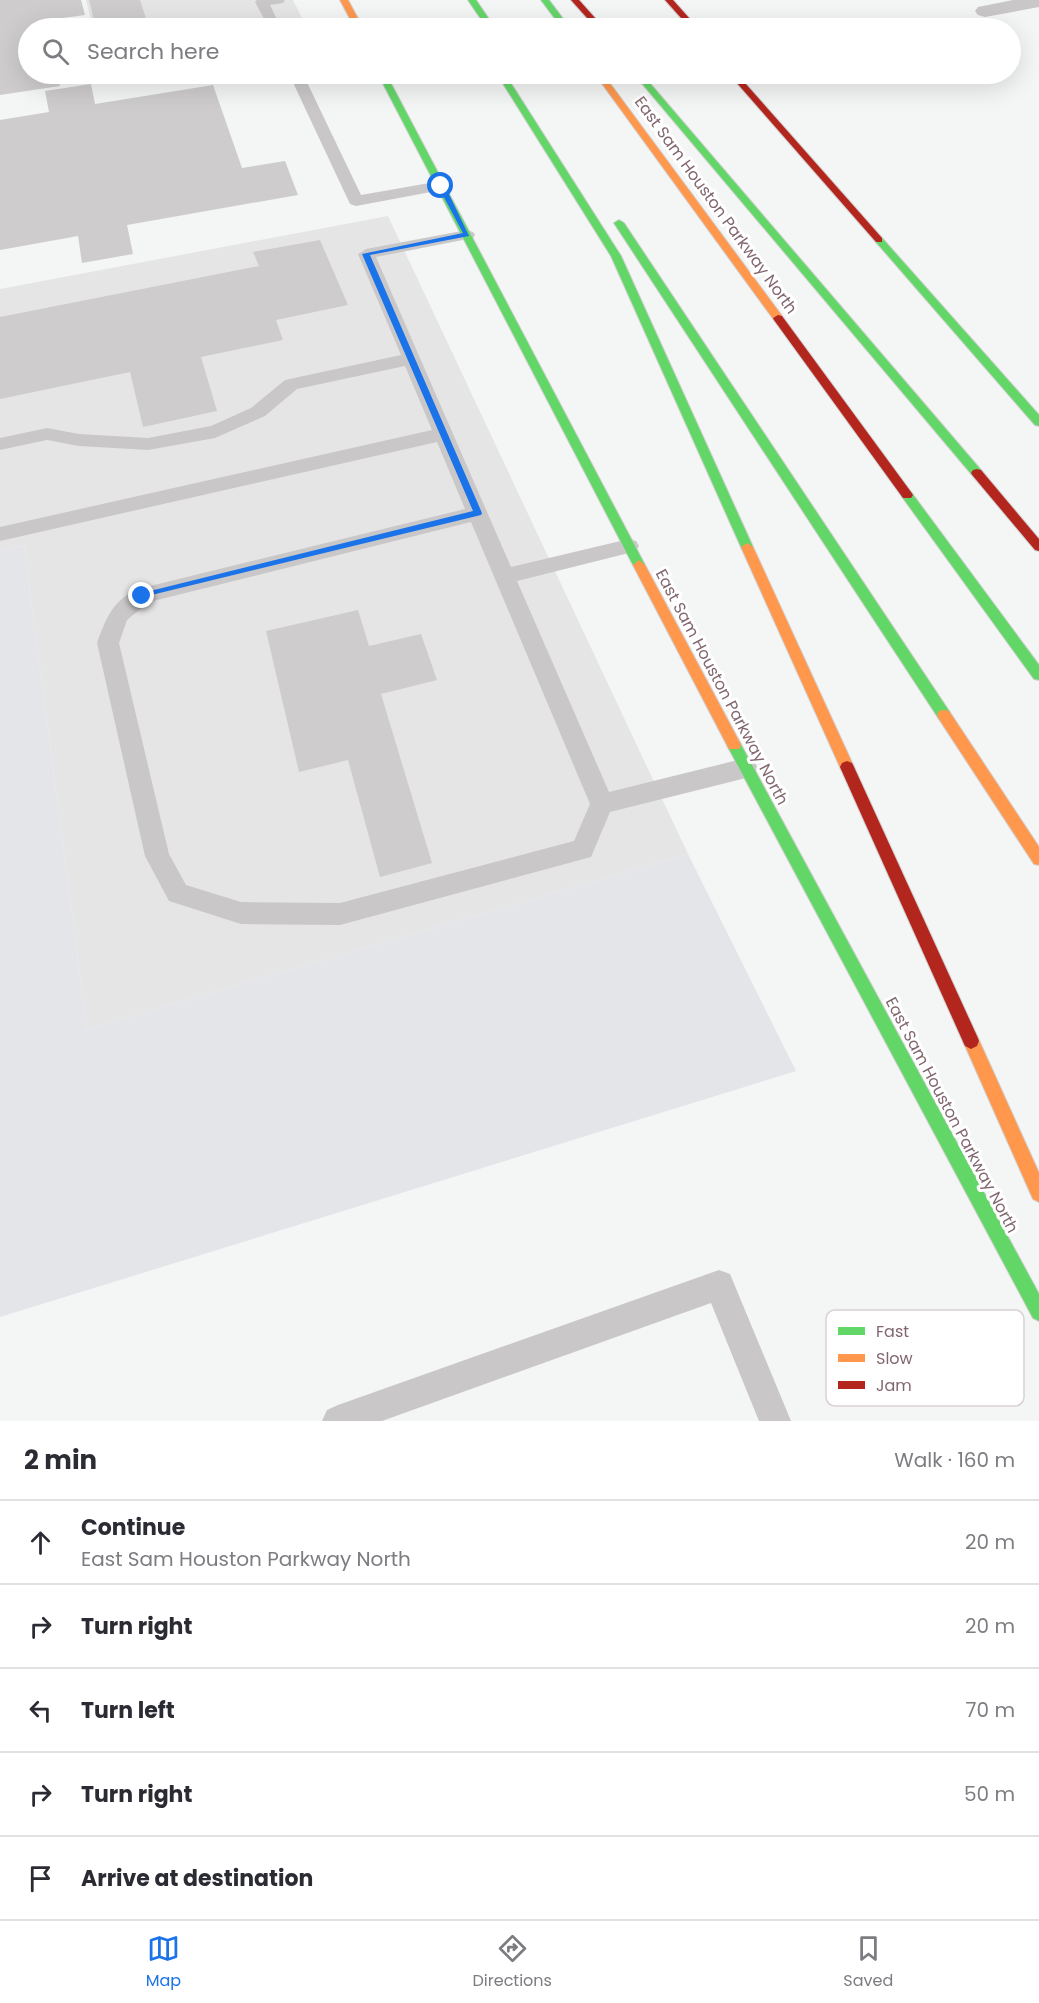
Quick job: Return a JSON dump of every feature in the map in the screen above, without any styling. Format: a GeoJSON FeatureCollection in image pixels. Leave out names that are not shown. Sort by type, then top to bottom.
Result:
{"type":"FeatureCollection","features":[{"type":"Feature","properties":{"kind":"main road"},"geometry":{"type":"LineString","coordinates":[[344,0],[354,18]]}},
{"type":"Feature","properties":{"kind":"main road"},"geometry":{"type":"LineString","coordinates":[[472,0],[484,18]]}},
{"type":"Feature","properties":{"kind":"main road"},"geometry":{"type":"LineString","coordinates":[[545,0],[558,18]]}},
{"type":"Feature","properties":{"kind":"main road"},"geometry":{"type":"LineString","coordinates":[[575,0],[591,18]]}},
{"type":"Feature","properties":{"kind":"main road"},"geometry":{"type":"LineString","coordinates":[[669,0],[685,18]]}},
{"type":"Feature","properties":{"kind":"main road","name":"East Sam Houston Parkway North"},"geometry":{"type":"LineString","coordinates":[[387,84],[746,768],[1039,1312]]}},
{"type":"Feature","properties":{"kind":"main road"},"geometry":{"type":"LineString","coordinates":[[507,84],[616,256],[1039,1193]]}},
{"type":"Feature","properties":{"kind":"main road","name":"East Sam Houston Parkway North"},"geometry":{"type":"LineString","coordinates":[[606,84],[1039,675]]}},
{"type":"Feature","properties":{"kind":"main road"},"geometry":{"type":"LineString","coordinates":[[646,84],[1039,547]]}},
{"type":"Feature","properties":{"kind":"main road"},"geometry":{"type":"LineString","coordinates":[[742,84],[1039,422]]}},
{"type":"Feature","properties":{"kind":"main road"},"geometry":{"type":"LineString","coordinates":[[612,213],[1039,859]]}},
{"type":"Feature","properties":{"kind":"street"},"geometry":{"type":"LineString","coordinates":[[985,11],[1039,1]]}},
{"type":"Feature","properties":{"kind":"lane"},"geometry":{"type":"LineString","coordinates":[[270,18],[262,1],[278,0]]}},
{"type":"Feature","properties":{"kind":"lane"},"geometry":{"type":"LineString","coordinates":[[301,84],[356,201],[441,186]]}},
{"type":"Feature","properties":{"kind":"lane"},"geometry":{"type":"LineString","coordinates":[[467,235],[366,254],[478,513],[602,804],[582,849],[340,914],[241,913],[178,892],[157,856],[108,644],[118,615],[142,596],[478,513]]}},
{"type":"Feature","properties":{"kind":"lane"},"geometry":{"type":"LineString","coordinates":[[0,444],[47,434],[79,440],[148,444],[215,432],[258,412],[291,384],[411,359]]}},
{"type":"Feature","properties":{"kind":"lane"},"geometry":{"type":"LineString","coordinates":[[0,534],[443,434]]}},
{"type":"Feature","properties":{"kind":"lane"},"geometry":{"type":"LineString","coordinates":[[505,576],[629,546]]}},
{"type":"Feature","properties":{"kind":"lane"},"geometry":{"type":"LineString","coordinates":[[602,804],[746,768]]}},
{"type":"Feature","properties":{"kind":"lane"},"geometry":{"type":"LineString","coordinates":[[338,1421],[719,1285],[775,1421]]}},
{"type":"Feature","properties":{"kind":"shaded area"},"geometry":{"type":"Polygon","coordinates":[[[86,0],[293,0],[302,18],[90,18],[86,0]]]}},
{"type":"Feature","properties":{"kind":"shaded area"},"geometry":{"type":"Polygon","coordinates":[[[388,216],[688,854],[87,1029],[24,546],[0,551],[0,289],[388,216]]]}},
{"type":"Feature","properties":{"kind":"shaded area"},"geometry":{"type":"Polygon","coordinates":[[[24,546],[87,1029],[688,854],[796,1071],[0,1317],[0,551],[24,546]]]}},
{"type":"Feature","properties":{"kind":"building"},"geometry":{"type":"Polygon","coordinates":[[[0,0],[81,0],[85,15],[62,18],[18,18],[18,84],[60,84],[60,86],[0,95],[0,0]]]}},
{"type":"Feature","properties":{"kind":"building"},"geometry":{"type":"Polygon","coordinates":[[[89,0],[140,0],[146,18],[94,18],[89,0]]]}},
{"type":"Feature","properties":{"kind":"building"},"geometry":{"type":"Polygon","coordinates":[[[91,84],[95,104],[213,85],[242,168],[285,161],[298,195],[127,225],[133,254],[82,263],[78,236],[0,250],[0,120],[49,112],[45,91],[91,84]]]}},
{"type":"Feature","properties":{"kind":"building"},"geometry":{"type":"Polygon","coordinates":[[[320,240],[348,305],[276,320],[283,340],[201,357],[217,411],[143,427],[130,372],[0,399],[0,317],[259,266],[253,252],[320,240]]]}},
{"type":"Feature","properties":{"kind":"building"},"geometry":{"type":"Polygon","coordinates":[[[358,610],[369,646],[421,634],[437,680],[381,694],[432,863],[380,877],[348,760],[299,772],[266,631],[358,610]]]}},
{"type":"Feature","properties":{"kind":"traffic: fast"},"geometry":{"type":"LineString","coordinates":[[472,0],[484,18]]}},
{"type":"Feature","properties":{"kind":"traffic: fast"},"geometry":{"type":"LineString","coordinates":[[545,0],[558,18]]}},
{"type":"Feature","properties":{"kind":"traffic: fast"},"geometry":{"type":"LineString","coordinates":[[387,84],[639,565]]}},
{"type":"Feature","properties":{"kind":"traffic: fast"},"geometry":{"type":"LineString","coordinates":[[507,84],[616,256],[747,547]]}},
{"type":"Feature","properties":{"kind":"traffic: fast"},"geometry":{"type":"LineString","coordinates":[[646,84],[977,473]]}},
{"type":"Feature","properties":{"kind":"traffic: fast"},"geometry":{"type":"LineString","coordinates":[[619,223],[944,715]]}},
{"type":"Feature","properties":{"kind":"traffic: fast"},"geometry":{"type":"LineString","coordinates":[[879,240],[1039,422]]}},
{"type":"Feature","properties":{"kind":"traffic: fast"},"geometry":{"type":"LineString","coordinates":[[907,495],[1039,675]]}},
{"type":"Feature","properties":{"kind":"traffic: fast"},"geometry":{"type":"LineString","coordinates":[[734,745],[1039,1312]]}},
{"type":"Feature","properties":{"kind":"traffic: slow"},"geometry":{"type":"LineString","coordinates":[[344,0],[354,18]]}},
{"type":"Feature","properties":{"kind":"traffic: slow"},"geometry":{"type":"LineString","coordinates":[[606,84],[778,318]]}},
{"type":"Feature","properties":{"kind":"traffic: slow"},"geometry":{"type":"LineString","coordinates":[[747,547],[847,767]]}},
{"type":"Feature","properties":{"kind":"traffic: slow"},"geometry":{"type":"LineString","coordinates":[[639,565],[734,745]]}},
{"type":"Feature","properties":{"kind":"traffic: slow"},"geometry":{"type":"LineString","coordinates":[[944,715],[1039,859]]}},
{"type":"Feature","properties":{"kind":"traffic: slow"},"geometry":{"type":"LineString","coordinates":[[971,1041],[1039,1193]]}},
{"type":"Feature","properties":{"kind":"traffic: jam"},"geometry":{"type":"LineString","coordinates":[[575,0],[591,18]]}},
{"type":"Feature","properties":{"kind":"traffic: jam"},"geometry":{"type":"LineString","coordinates":[[669,0],[685,18]]}},
{"type":"Feature","properties":{"kind":"traffic: jam"},"geometry":{"type":"LineString","coordinates":[[742,84],[879,240]]}},
{"type":"Feature","properties":{"kind":"traffic: jam"},"geometry":{"type":"LineString","coordinates":[[778,318],[907,495]]}},
{"type":"Feature","properties":{"kind":"traffic: jam"},"geometry":{"type":"LineString","coordinates":[[977,473],[1039,547]]}},
{"type":"Feature","properties":{"kind":"traffic: jam"},"geometry":{"type":"LineString","coordinates":[[847,767],[971,1041]]}},
{"type":"Feature","properties":{"kind":"route"},"geometry":{"type":"LineString","coordinates":[[142,596],[478,513],[366,254],[467,235],[441,186]]}}]}
